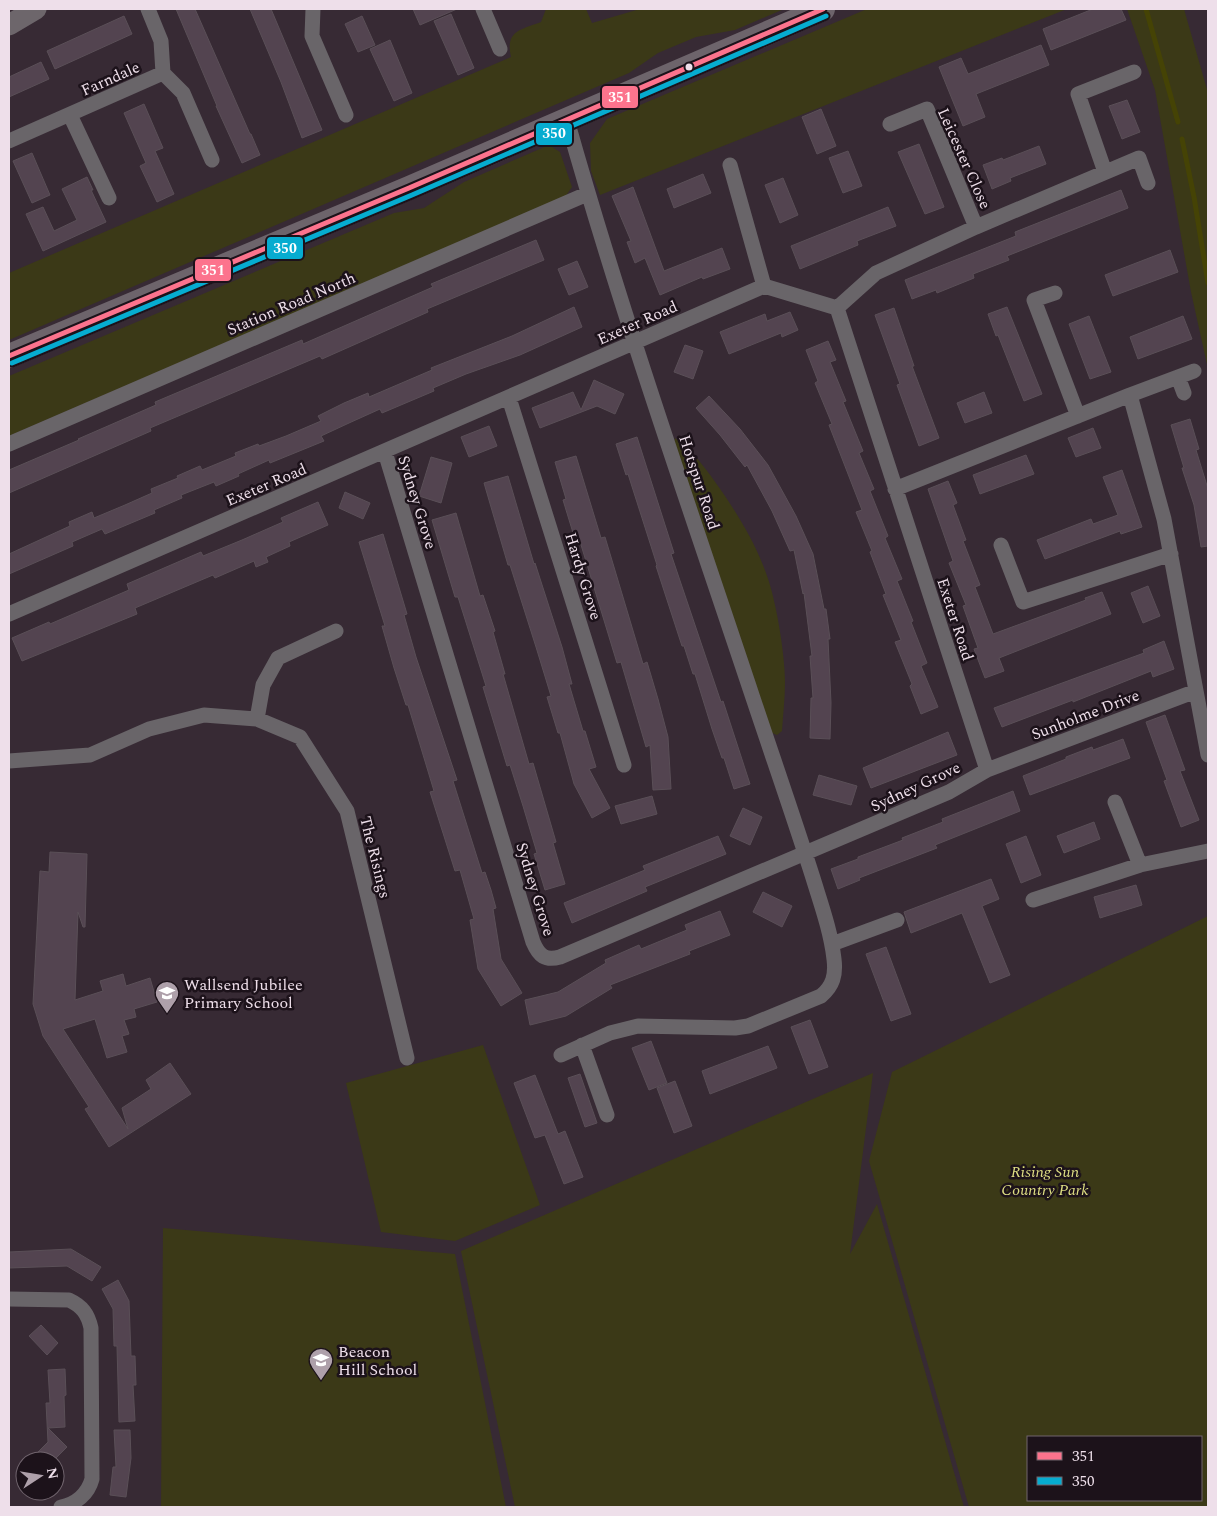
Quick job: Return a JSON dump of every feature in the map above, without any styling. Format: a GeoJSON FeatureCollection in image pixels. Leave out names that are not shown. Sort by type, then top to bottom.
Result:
{"type":"FeatureCollection","features":[{"type":"Feature","properties":{"kind":"main road"},"geometry":{"type":"LineString","coordinates":[[9,356],[567,120],[822,9]]}},
{"type":"Feature","properties":{"kind":"street"},"geometry":{"type":"LineString","coordinates":[[9,24],[36,9]]}},
{"type":"Feature","properties":{"kind":"street","name":"Farndale"},"geometry":{"type":"LineString","coordinates":[[148,9],[161,40],[163,73],[183,93],[212,160]]}},
{"type":"Feature","properties":{"kind":"street"},"geometry":{"type":"LineString","coordinates":[[313,9],[312,36],[346,115]]}},
{"type":"Feature","properties":{"kind":"street"},"geometry":{"type":"LineString","coordinates":[[483,9],[500,49]]}},
{"type":"Feature","properties":{"kind":"street"},"geometry":{"type":"LineString","coordinates":[[1105,172],[1078,94],[1134,72]]}},
{"type":"Feature","properties":{"kind":"street","name":"Farndale"},"geometry":{"type":"LineString","coordinates":[[9,141],[163,73]]}},
{"type":"Feature","properties":{"kind":"street","name":"Leicester Close"},"geometry":{"type":"LineString","coordinates":[[890,124],[927,109],[976,227]]}},
{"type":"Feature","properties":{"kind":"street","name":"Farndale"},"geometry":{"type":"LineString","coordinates":[[70,115],[109,198]]}},
{"type":"Feature","properties":{"kind":"street","name":"Hotspur Road"},"geometry":{"type":"LineString","coordinates":[[561,1055],[610,1033],[638,1026],[741,1027],[821,996],[828,990],[833,981],[835,970],[832,944],[806,854],[635,342],[587,194],[567,120]]}},
{"type":"Feature","properties":{"kind":"street","name":"Leicester Close"},"geometry":{"type":"LineString","coordinates":[[837,308],[876,273],[976,227],[1139,158],[1148,183]]}},
{"type":"Feature","properties":{"kind":"street"},"geometry":{"type":"LineString","coordinates":[[730,165],[764,286],[837,308]]}},
{"type":"Feature","properties":{"kind":"street","name":"Station Road North"},"geometry":{"type":"LineString","coordinates":[[9,444],[587,194]]}},
{"type":"Feature","properties":{"kind":"street","name":"Exeter Road"},"geometry":{"type":"LineString","coordinates":[[9,614],[510,398],[764,286]]}},
{"type":"Feature","properties":{"kind":"street"},"geometry":{"type":"LineString","coordinates":[[1055,293],[1034,300],[1078,416]]}},
{"type":"Feature","properties":{"kind":"street","name":"Exeter Road"},"geometry":{"type":"LineString","coordinates":[[837,308],[987,770]]}},
{"type":"Feature","properties":{"kind":"street"},"geometry":{"type":"LineString","coordinates":[[896,489],[1194,371]]}},
{"type":"Feature","properties":{"kind":"street"},"geometry":{"type":"LineString","coordinates":[[1178,377],[1184,393]]}},
{"type":"Feature","properties":{"kind":"street"},"geometry":{"type":"LineString","coordinates":[[1130,395],[1164,518],[1208,755]]}},
{"type":"Feature","properties":{"kind":"street","name":"Hardy Grove"},"geometry":{"type":"LineString","coordinates":[[510,398],[624,765]]}},
{"type":"Feature","properties":{"kind":"street","name":"Sydney Grove"},"geometry":{"type":"LineString","coordinates":[[385,452],[537,952],[544,958],[553,959],[560,957],[806,854],[949,792],[987,770]]}},
{"type":"Feature","properties":{"kind":"street"},"geometry":{"type":"LineString","coordinates":[[1001,546],[1023,602],[1171,554]]}},
{"type":"Feature","properties":{"kind":"street"},"geometry":{"type":"LineString","coordinates":[[257,718],[263,685],[278,658],[336,631]]}},
{"type":"Feature","properties":{"kind":"street","name":"Sunholme Drive"},"geometry":{"type":"LineString","coordinates":[[987,770],[1196,691]]}},
{"type":"Feature","properties":{"kind":"street","name":"The Risings"},"geometry":{"type":"LineString","coordinates":[[9,761],[90,755],[149,729],[204,715],[257,718],[300,737],[347,811],[407,1058]]}},
{"type":"Feature","properties":{"kind":"street"},"geometry":{"type":"LineString","coordinates":[[1114,802],[1140,865]]}},
{"type":"Feature","properties":{"kind":"street"},"geometry":{"type":"LineString","coordinates":[[1033,900],[1140,865],[1208,850]]}},
{"type":"Feature","properties":{"kind":"street"},"geometry":{"type":"LineString","coordinates":[[832,944],[898,920]]}},
{"type":"Feature","properties":{"kind":"street"},"geometry":{"type":"LineString","coordinates":[[582,1045],[607,1114]]}},
{"type":"Feature","properties":{"kind":"street"},"geometry":{"type":"LineString","coordinates":[[9,1299],[69,1300],[86,1313],[91,1328],[92,1479],[82,1497],[72,1504],[61,1507]]}},
{"type":"Feature","properties":{"kind":"green space"},"geometry":{"type":"Polygon","coordinates":[[[546,9],[586,9],[592,23],[640,9],[784,9],[735,30],[696,37],[658,53],[629,73],[9,340],[9,273],[511,57],[510,41],[513,36],[521,29],[541,22],[546,9]]]}},
{"type":"Feature","properties":{"kind":"green space"},"geometry":{"type":"Polygon","coordinates":[[[867,9],[1067,9],[600,195],[591,171],[590,143],[607,119],[867,9]]]}},
{"type":"Feature","properties":{"kind":"green space"},"geometry":{"type":"Polygon","coordinates":[[[1127,9],[1184,9],[1208,93],[1208,369],[1191,292],[1155,90],[1127,9]]]}},
{"type":"Feature","properties":{"kind":"green space"},"geometry":{"type":"Polygon","coordinates":[[[549,145],[560,152],[572,187],[565,197],[9,436],[9,376],[394,213],[424,208],[464,182],[549,145]]]}},
{"type":"Feature","properties":{"kind":"green space"},"geometry":{"type":"Polygon","coordinates":[[[675,438],[696,457],[737,514],[758,553],[770,584],[782,642],[785,670],[782,731],[777,735],[770,732],[674,443],[675,438]]]}},
{"type":"Feature","properties":{"kind":"green space","name":"Rising Sun Country Park"},"geometry":{"type":"Polygon","coordinates":[[[1208,916],[1208,1507],[969,1507],[869,1161],[892,1072],[1208,916]]]}},
{"type":"Feature","properties":{"kind":"green space"},"geometry":{"type":"Polygon","coordinates":[[[483,1045],[540,1205],[455,1241],[381,1232],[346,1083],[483,1045]]]}},
{"type":"Feature","properties":{"kind":"green space"},"geometry":{"type":"Polygon","coordinates":[[[873,1073],[850,1254],[877,1204],[964,1507],[515,1507],[461,1251],[873,1073]]]}},
{"type":"Feature","properties":{"kind":"green space","name":"Beacon Hill School"},"geometry":{"type":"Polygon","coordinates":[[[163,1228],[455,1254],[506,1507],[161,1507],[163,1228]]]}},
{"type":"Feature","properties":{"kind":"building"},"geometry":{"type":"Polygon","coordinates":[[[176,9],[195,9],[260,155],[242,163],[176,9]]]}},
{"type":"Feature","properties":{"kind":"building"},"geometry":{"type":"Polygon","coordinates":[[[250,9],[271,9],[322,130],[302,138],[250,9]]]}},
{"type":"Feature","properties":{"kind":"building"},"geometry":{"type":"Polygon","coordinates":[[[413,9],[457,9],[420,25],[413,9]]]}},
{"type":"Feature","properties":{"kind":"building"},"geometry":{"type":"Polygon","coordinates":[[[1093,9],[1121,9],[1126,20],[1051,50],[1043,29],[1093,9]]]}},
{"type":"Feature","properties":{"kind":"building"},"geometry":{"type":"Polygon","coordinates":[[[451,14],[474,68],[458,75],[434,21],[451,14]]]}},
{"type":"Feature","properties":{"kind":"building"},"geometry":{"type":"Polygon","coordinates":[[[124,16],[132,34],[55,69],[47,51],[124,16]]]}},
{"type":"Feature","properties":{"kind":"building"},"geometry":{"type":"Polygon","coordinates":[[[362,16],[375,45],[358,52],[345,24],[362,16]]]}},
{"type":"Feature","properties":{"kind":"building"},"geometry":{"type":"Polygon","coordinates":[[[390,40],[412,93],[394,101],[370,49],[390,40]]]}},
{"type":"Feature","properties":{"kind":"building"},"geometry":{"type":"Polygon","coordinates":[[[1041,45],[1049,65],[976,94],[985,117],[963,126],[939,67],[961,58],[968,74],[1041,45]]]}},
{"type":"Feature","properties":{"kind":"building"},"geometry":{"type":"Polygon","coordinates":[[[41,62],[49,79],[9,97],[9,77],[41,62]]]}},
{"type":"Feature","properties":{"kind":"building"},"geometry":{"type":"Polygon","coordinates":[[[1127,100],[1140,132],[1122,139],[1109,106],[1127,100]]]}},
{"type":"Feature","properties":{"kind":"building"},"geometry":{"type":"Polygon","coordinates":[[[144,104],[163,148],[155,151],[174,194],[157,202],[140,166],[146,163],[124,113],[144,104]]]}},
{"type":"Feature","properties":{"kind":"building"},"geometry":{"type":"Polygon","coordinates":[[[821,109],[836,146],[817,154],[802,117],[821,109]]]}},
{"type":"Feature","properties":{"kind":"building"},"geometry":{"type":"Polygon","coordinates":[[[919,144],[944,207],[925,214],[898,152],[919,144]]]}},
{"type":"Feature","properties":{"kind":"building"},"geometry":{"type":"Polygon","coordinates":[[[1039,146],[1046,164],[1010,178],[1011,181],[992,189],[983,165],[1002,158],[1003,160],[1039,146]]]}},
{"type":"Feature","properties":{"kind":"building"},"geometry":{"type":"Polygon","coordinates":[[[848,151],[862,186],[843,193],[829,158],[848,151]]]}},
{"type":"Feature","properties":{"kind":"building"},"geometry":{"type":"Polygon","coordinates":[[[32,153],[50,195],[32,203],[13,161],[32,153]]]}},
{"type":"Feature","properties":{"kind":"building"},"geometry":{"type":"Polygon","coordinates":[[[703,174],[711,193],[674,208],[667,189],[703,174]]]}},
{"type":"Feature","properties":{"kind":"building"},"geometry":{"type":"Polygon","coordinates":[[[87,177],[106,222],[43,251],[26,214],[43,207],[54,231],[77,220],[62,189],[87,177]]]}},
{"type":"Feature","properties":{"kind":"building"},"geometry":{"type":"Polygon","coordinates":[[[783,178],[798,215],[780,223],[765,185],[783,178]]]}},
{"type":"Feature","properties":{"kind":"building"},"geometry":{"type":"Polygon","coordinates":[[[633,187],[664,271],[722,248],[730,269],[703,279],[702,277],[660,295],[645,258],[635,263],[627,242],[631,241],[612,196],[633,187]]]}},
{"type":"Feature","properties":{"kind":"building"},"geometry":{"type":"Polygon","coordinates":[[[1121,190],[1128,208],[1007,256],[1009,260],[973,274],[974,278],[937,293],[936,290],[912,299],[905,280],[1016,236],[1015,232],[1121,190]]]}},
{"type":"Feature","properties":{"kind":"building"},"geometry":{"type":"Polygon","coordinates":[[[888,207],[896,226],[857,241],[858,245],[800,269],[791,246],[888,207]]]}},
{"type":"Feature","properties":{"kind":"building"},"geometry":{"type":"Polygon","coordinates":[[[536,240],[544,260],[427,309],[428,312],[322,359],[320,356],[150,428],[151,431],[9,493],[9,470],[156,405],[155,402],[302,340],[303,344],[433,287],[431,284],[536,240]]]}},
{"type":"Feature","properties":{"kind":"building"},"geometry":{"type":"Polygon","coordinates":[[[1170,250],[1178,272],[1113,296],[1105,275],[1170,250]]]}},
{"type":"Feature","properties":{"kind":"building"},"geometry":{"type":"Polygon","coordinates":[[[577,261],[588,287],[569,295],[558,269],[577,261]]]}},
{"type":"Feature","properties":{"kind":"building"},"geometry":{"type":"Polygon","coordinates":[[[574,307],[582,327],[520,355],[433,388],[434,391],[382,413],[380,409],[321,436],[324,441],[270,463],[269,460],[216,486],[214,482],[181,495],[182,498],[154,510],[155,513],[105,534],[102,529],[72,542],[73,546],[9,574],[9,554],[70,526],[69,522],[92,512],[94,518],[125,505],[152,493],[151,489],[178,478],[177,476],[200,466],[202,470],[236,456],[235,453],[286,436],[321,421],[318,416],[344,403],[368,393],[369,397],[432,370],[431,368],[512,336],[574,307]]]}},
{"type":"Feature","properties":{"kind":"building"},"geometry":{"type":"Polygon","coordinates":[[[1007,307],[1042,394],[1024,401],[988,314],[1007,307]]]}},
{"type":"Feature","properties":{"kind":"building"},"geometry":{"type":"Polygon","coordinates":[[[894,308],[914,366],[912,366],[939,438],[919,446],[897,385],[900,384],[875,315],[894,308]]]}},
{"type":"Feature","properties":{"kind":"building"},"geometry":{"type":"Polygon","coordinates":[[[790,312],[798,330],[782,337],[781,333],[729,354],[720,332],[765,314],[767,321],[790,312]]]}},
{"type":"Feature","properties":{"kind":"building"},"geometry":{"type":"Polygon","coordinates":[[[1089,316],[1111,372],[1090,379],[1069,324],[1089,316]]]}},
{"type":"Feature","properties":{"kind":"building"},"geometry":{"type":"Polygon","coordinates":[[[1183,316],[1192,339],[1138,359],[1130,337],[1183,316]]]}},
{"type":"Feature","properties":{"kind":"building"},"geometry":{"type":"Polygon","coordinates":[[[828,341],[836,360],[830,362],[846,401],[843,402],[863,451],[859,453],[874,489],[870,491],[888,536],[885,538],[902,579],[897,581],[927,663],[921,666],[938,707],[921,714],[910,686],[912,684],[895,642],[901,640],[883,595],[886,594],[870,552],[872,551],[856,512],[862,510],[829,425],[832,424],[815,383],[818,381],[806,350],[828,341]]]}},
{"type":"Feature","properties":{"kind":"building"},"geometry":{"type":"Polygon","coordinates":[[[685,345],[703,351],[693,379],[674,372],[685,345]]]}},
{"type":"Feature","properties":{"kind":"building"},"geometry":{"type":"Polygon","coordinates":[[[594,380],[624,394],[615,414],[597,406],[540,428],[532,408],[573,392],[581,410],[594,380]]]}},
{"type":"Feature","properties":{"kind":"building"},"geometry":{"type":"Polygon","coordinates":[[[984,392],[992,413],[965,423],[957,403],[984,392]]]}},
{"type":"Feature","properties":{"kind":"building"},"geometry":{"type":"Polygon","coordinates":[[[709,396],[740,429],[768,465],[796,516],[813,554],[824,609],[826,609],[830,639],[828,639],[831,703],[830,739],[810,738],[811,698],[813,698],[810,656],[812,656],[804,593],[794,550],[790,551],[772,511],[747,465],[745,467],[696,408],[709,396]]]}},
{"type":"Feature","properties":{"kind":"building"},"geometry":{"type":"Polygon","coordinates":[[[1190,419],[1199,449],[1196,450],[1208,489],[1208,546],[1201,547],[1194,505],[1171,425],[1190,419]]]}},
{"type":"Feature","properties":{"kind":"building"},"geometry":{"type":"Polygon","coordinates":[[[489,426],[497,446],[469,457],[461,437],[489,426]]]}},
{"type":"Feature","properties":{"kind":"building"},"geometry":{"type":"Polygon","coordinates":[[[1093,428],[1101,448],[1076,457],[1068,438],[1093,428]]]}},
{"type":"Feature","properties":{"kind":"building"},"geometry":{"type":"Polygon","coordinates":[[[637,437],[674,553],[671,554],[750,784],[734,789],[712,729],[695,674],[693,674],[684,646],[682,646],[628,474],[626,475],[616,444],[637,437]]]}},
{"type":"Feature","properties":{"kind":"building"},"geometry":{"type":"Polygon","coordinates":[[[1026,455],[1034,474],[980,494],[973,475],[1026,455]]]}},
{"type":"Feature","properties":{"kind":"building"},"geometry":{"type":"Polygon","coordinates":[[[576,456],[601,538],[605,537],[643,664],[647,662],[658,699],[668,737],[671,789],[653,790],[650,745],[646,747],[621,662],[617,663],[578,535],[574,536],[563,500],[566,499],[555,462],[576,456]]]}},
{"type":"Feature","properties":{"kind":"building"},"geometry":{"type":"Polygon","coordinates":[[[431,457],[452,463],[441,503],[419,496],[431,457]]]}},
{"type":"Feature","properties":{"kind":"building"},"geometry":{"type":"Polygon","coordinates":[[[1122,470],[1142,527],[1121,534],[1120,531],[1045,559],[1037,540],[1091,519],[1093,524],[1118,515],[1103,477],[1122,470]]]}},
{"type":"Feature","properties":{"kind":"building"},"geometry":{"type":"Polygon","coordinates":[[[508,476],[534,564],[562,647],[572,684],[569,684],[596,767],[589,769],[610,808],[592,818],[574,784],[560,733],[558,733],[547,697],[551,696],[510,565],[508,565],[484,483],[508,476]]]}},
{"type":"Feature","properties":{"kind":"building"},"geometry":{"type":"Polygon","coordinates":[[[948,481],[957,503],[953,505],[966,540],[963,541],[980,585],[975,587],[993,634],[1086,600],[1085,598],[1102,592],[1111,614],[999,658],[1004,671],[985,678],[974,649],[978,648],[963,606],[966,605],[949,563],[953,561],[928,489],[948,481]]]}},
{"type":"Feature","properties":{"kind":"building"},"geometry":{"type":"Polygon","coordinates":[[[345,492],[370,503],[363,519],[339,508],[345,492]]]}},
{"type":"Feature","properties":{"kind":"building"},"geometry":{"type":"Polygon","coordinates":[[[318,502],[328,525],[289,542],[290,546],[266,557],[268,562],[256,567],[254,561],[215,578],[213,575],[135,608],[137,614],[22,661],[12,638],[129,590],[127,584],[201,552],[203,556],[283,522],[281,518],[318,502]]]}},
{"type":"Feature","properties":{"kind":"building"},"geometry":{"type":"Polygon","coordinates":[[[456,513],[480,596],[483,595],[495,631],[493,632],[505,674],[503,674],[529,764],[533,763],[556,842],[553,843],[565,884],[545,890],[534,854],[537,853],[523,806],[510,765],[507,766],[483,687],[486,686],[458,597],[455,597],[432,520],[456,513]]]}},
{"type":"Feature","properties":{"kind":"building"},"geometry":{"type":"Polygon","coordinates":[[[383,534],[407,614],[404,615],[416,657],[457,780],[453,781],[482,873],[485,872],[496,908],[493,909],[501,959],[522,993],[501,1006],[478,969],[470,920],[474,919],[460,870],[455,871],[430,792],[434,791],[408,705],[406,705],[394,668],[382,626],[385,626],[359,542],[383,534]]]}},
{"type":"Feature","properties":{"kind":"building"},"geometry":{"type":"Polygon","coordinates":[[[1148,586],[1160,616],[1143,623],[1131,593],[1148,586]]]}},
{"type":"Feature","properties":{"kind":"building"},"geometry":{"type":"Polygon","coordinates":[[[1164,641],[1174,669],[1153,677],[1151,671],[1073,702],[1073,700],[1002,727],[994,708],[1144,653],[1143,650],[1164,641]]]}},
{"type":"Feature","properties":{"kind":"building"},"geometry":{"type":"Polygon","coordinates":[[[1165,715],[1185,770],[1180,771],[1199,820],[1181,827],[1164,781],[1167,780],[1146,722],[1165,715]]]}},
{"type":"Feature","properties":{"kind":"building"},"geometry":{"type":"Polygon","coordinates":[[[948,732],[957,755],[871,788],[863,768],[948,732]]]}},
{"type":"Feature","properties":{"kind":"building"},"geometry":{"type":"Polygon","coordinates":[[[1123,739],[1130,758],[1030,795],[1023,776],[1092,747],[1093,750],[1123,739]]]}},
{"type":"Feature","properties":{"kind":"building"},"geometry":{"type":"Polygon","coordinates":[[[819,775],[857,786],[851,805],[813,795],[819,775]]]}},
{"type":"Feature","properties":{"kind":"building"},"geometry":{"type":"Polygon","coordinates":[[[1013,791],[1020,811],[935,845],[937,848],[859,878],[860,880],[838,889],[831,869],[943,822],[942,819],[1013,791]]]}},
{"type":"Feature","properties":{"kind":"building"},"geometry":{"type":"Polygon","coordinates":[[[652,796],[657,814],[621,824],[615,806],[652,796]]]}},
{"type":"Feature","properties":{"kind":"building"},"geometry":{"type":"Polygon","coordinates":[[[743,808],[762,817],[750,845],[730,836],[743,808]]]}},
{"type":"Feature","properties":{"kind":"building"},"geometry":{"type":"Polygon","coordinates":[[[1094,822],[1100,839],[1064,853],[1057,836],[1094,822]]]}},
{"type":"Feature","properties":{"kind":"building"},"geometry":{"type":"Polygon","coordinates":[[[718,836],[726,854],[645,887],[647,891],[572,923],[564,903],[645,870],[643,866],[718,836]]]}},
{"type":"Feature","properties":{"kind":"building"},"geometry":{"type":"Polygon","coordinates":[[[1026,836],[1041,875],[1021,883],[1006,844],[1026,836]]]}},
{"type":"Feature","properties":{"kind":"building"},"geometry":{"type":"Polygon","coordinates":[[[50,852],[87,854],[85,927],[83,927],[78,912],[75,1000],[103,991],[100,981],[123,974],[126,986],[150,978],[157,1002],[134,1009],[136,1017],[124,1020],[129,1034],[122,1036],[127,1052],[107,1058],[95,1019],[63,1029],[128,1129],[122,1108],[151,1089],[146,1080],[170,1063],[191,1094],[109,1147],[85,1109],[89,1107],[43,1036],[33,1004],[40,871],[49,872],[50,852]]]}},
{"type":"Feature","properties":{"kind":"building"},"geometry":{"type":"Polygon","coordinates":[[[991,879],[999,899],[982,906],[1010,975],[990,983],[962,913],[911,933],[904,912],[991,879]]]}},
{"type":"Feature","properties":{"kind":"building"},"geometry":{"type":"Polygon","coordinates":[[[1136,885],[1142,905],[1100,918],[1094,897],[1136,885]]]}},
{"type":"Feature","properties":{"kind":"building"},"geometry":{"type":"Polygon","coordinates":[[[763,892],[792,906],[782,927],[753,912],[763,892]]]}},
{"type":"Feature","properties":{"kind":"building"},"geometry":{"type":"Polygon","coordinates":[[[720,911],[730,935],[689,951],[690,954],[610,985],[612,988],[566,1016],[530,1025],[525,1000],[558,992],[606,963],[605,960],[639,945],[641,949],[687,930],[685,925],[720,911]]]}},
{"type":"Feature","properties":{"kind":"building"},"geometry":{"type":"Polygon","coordinates":[[[886,947],[911,1014],[891,1021],[866,954],[886,947]]]}},
{"type":"Feature","properties":{"kind":"building"},"geometry":{"type":"Polygon","coordinates":[[[810,1020],[828,1067],[809,1074],[791,1027],[810,1020]]]}},
{"type":"Feature","properties":{"kind":"building"},"geometry":{"type":"Polygon","coordinates":[[[651,1041],[667,1083],[649,1090],[632,1048],[651,1041]]]}},
{"type":"Feature","properties":{"kind":"building"},"geometry":{"type":"Polygon","coordinates":[[[768,1046],[777,1068],[710,1094],[702,1071],[768,1046]]]}},
{"type":"Feature","properties":{"kind":"building"},"geometry":{"type":"Polygon","coordinates":[[[580,1074],[597,1123],[585,1127],[568,1078],[580,1074]]]}},
{"type":"Feature","properties":{"kind":"building"},"geometry":{"type":"Polygon","coordinates":[[[535,1075],[558,1134],[565,1131],[583,1177],[564,1184],[545,1135],[535,1138],[514,1083],[535,1075]]]}},
{"type":"Feature","properties":{"kind":"building"},"geometry":{"type":"Polygon","coordinates":[[[675,1081],[692,1126],[674,1133],[657,1088],[675,1081]]]}},
{"type":"Feature","properties":{"kind":"building"},"geometry":{"type":"Polygon","coordinates":[[[71,1249],[101,1267],[92,1281],[67,1266],[9,1268],[9,1252],[71,1249]]]}},
{"type":"Feature","properties":{"kind":"building"},"geometry":{"type":"Polygon","coordinates":[[[118,1280],[129,1301],[131,1356],[135,1356],[136,1385],[133,1385],[135,1421],[119,1422],[117,1346],[114,1346],[113,1309],[102,1289],[118,1280]]]}},
{"type":"Feature","properties":{"kind":"building"},"geometry":{"type":"Polygon","coordinates":[[[41,1325],[58,1343],[47,1355],[29,1336],[41,1325]]]}},
{"type":"Feature","properties":{"kind":"building"},"geometry":{"type":"Polygon","coordinates":[[[65,1369],[65,1427],[48,1428],[67,1447],[63,1451],[39,1451],[48,1442],[46,1403],[50,1403],[48,1370],[65,1369]]]}},
{"type":"Feature","properties":{"kind":"building"},"geometry":{"type":"Polygon","coordinates":[[[114,1430],[130,1430],[131,1458],[126,1497],[110,1495],[113,1467],[116,1467],[114,1430]]]}},
{"type":"Feature","properties":{"kind":"waterway"},"geometry":{"type":"LineString","coordinates":[[1146,9],[1178,122]]}},
{"type":"Feature","properties":{"kind":"waterway"},"geometry":{"type":"LineString","coordinates":[[1182,139],[1194,197],[1208,283]]}},
{"type":"Feature","properties":{"kind":"transit line","name":"351"},"geometry":{"type":"LineString","coordinates":[[9,356],[409,188],[823,9]]}},
{"type":"Feature","properties":{"kind":"transit line","name":"350"},"geometry":{"type":"LineString","coordinates":[[12,363],[412,195],[826,16]]}},
{"type":"Feature","properties":{"kind":"place","name":"Wallsend Jubilee Primary School"},"geometry":{"type":"Point","coordinates":[167,1014]}},
{"type":"Feature","properties":{"kind":"place","name":"Beacon Hill School"},"geometry":{"type":"Point","coordinates":[321,1381]}}]}
